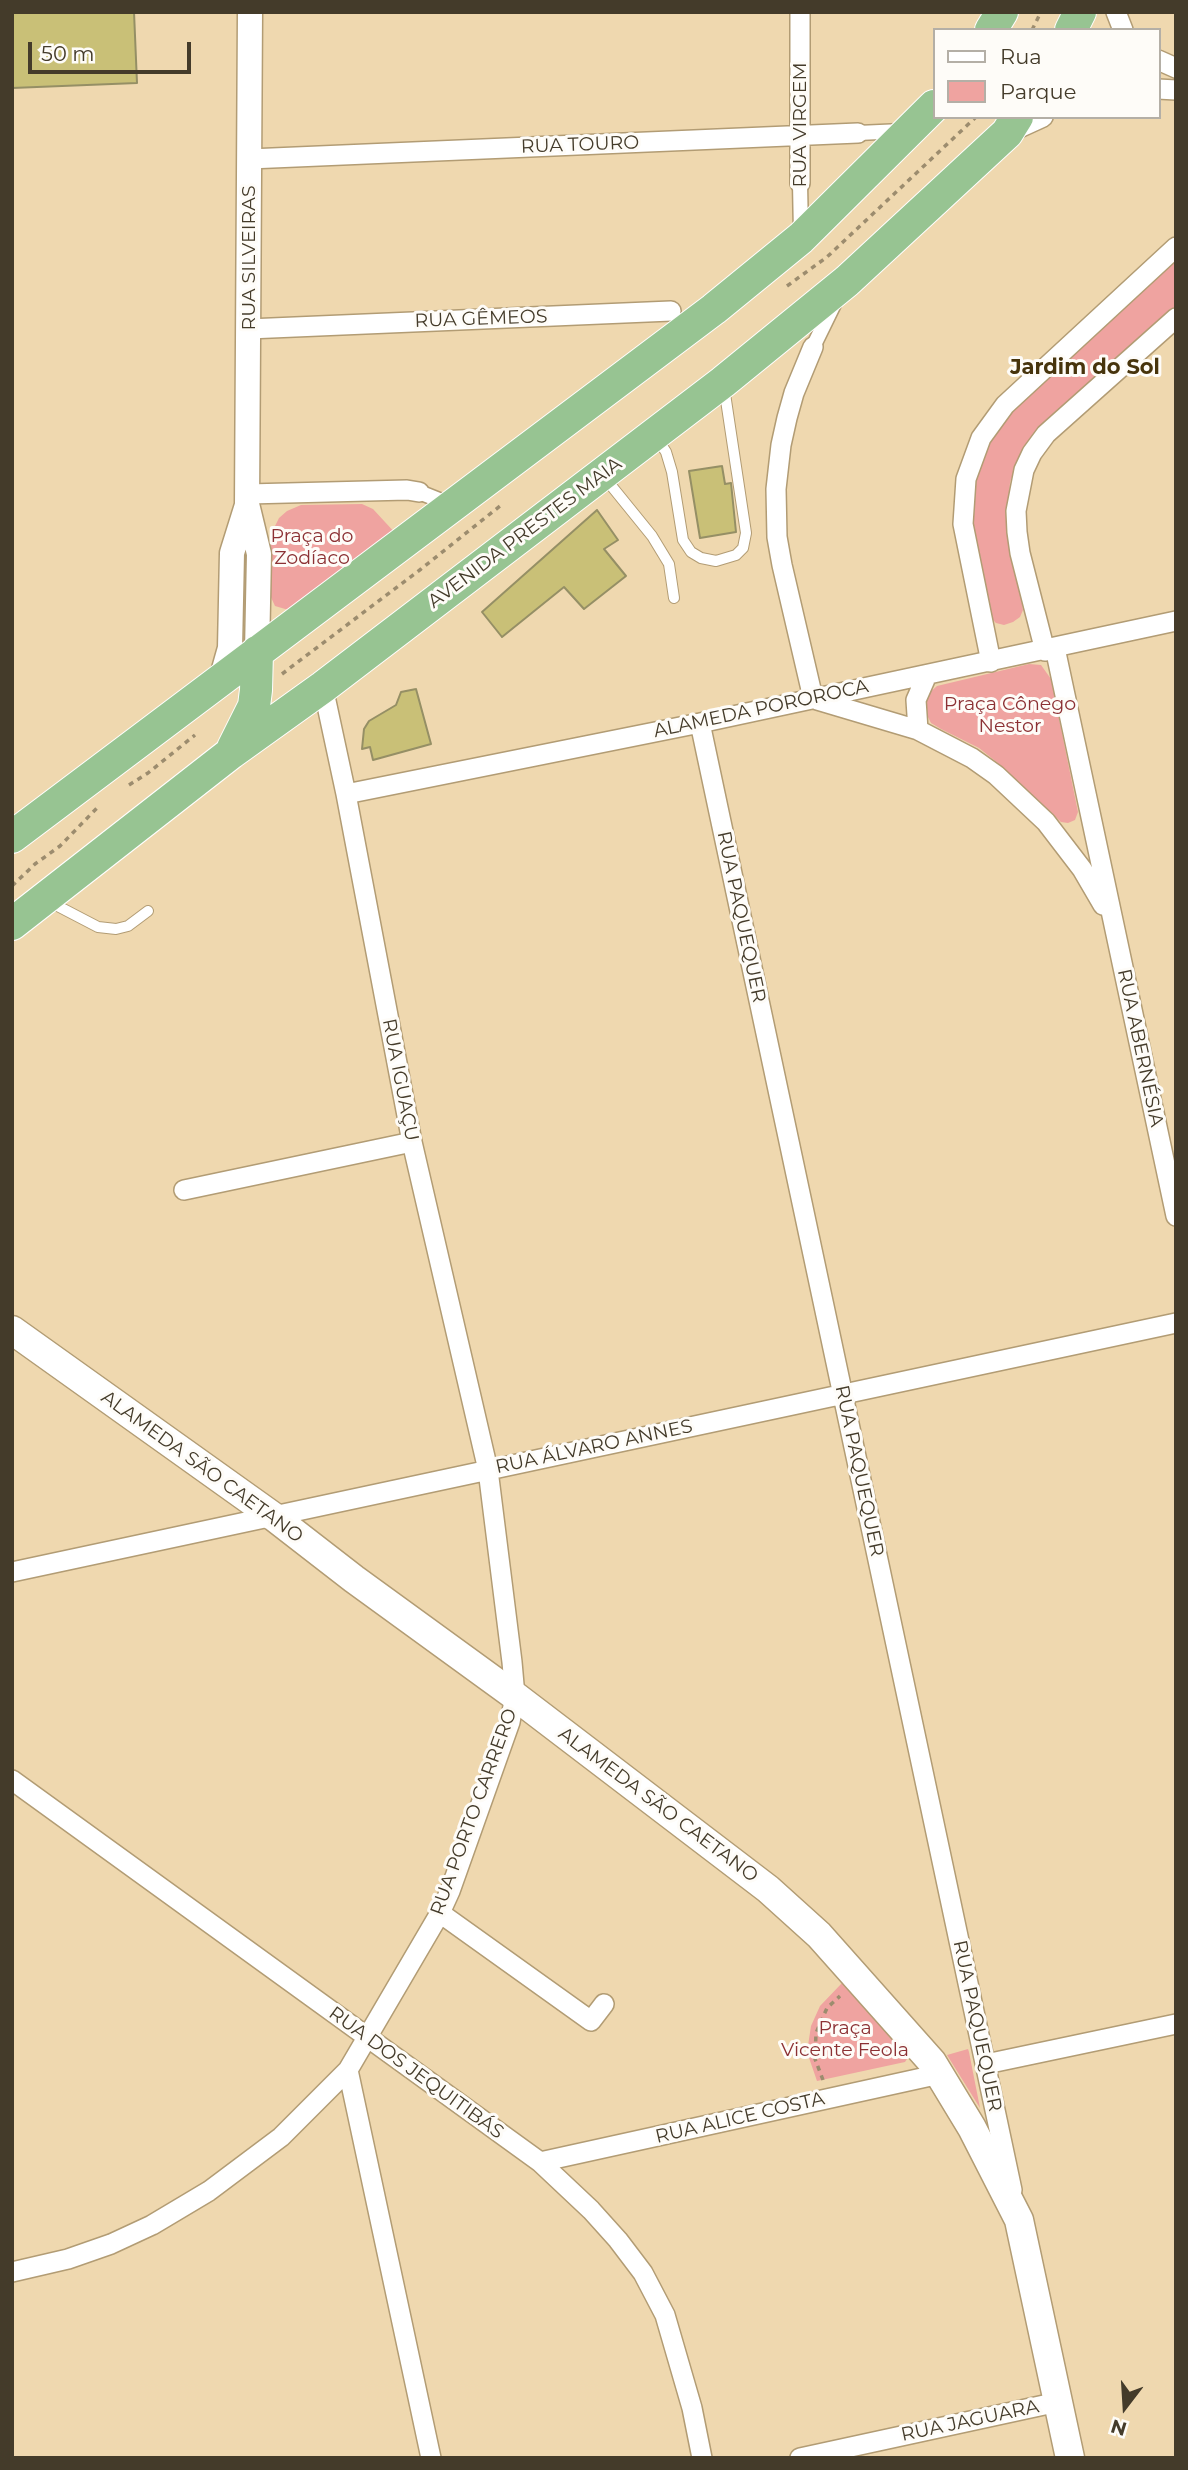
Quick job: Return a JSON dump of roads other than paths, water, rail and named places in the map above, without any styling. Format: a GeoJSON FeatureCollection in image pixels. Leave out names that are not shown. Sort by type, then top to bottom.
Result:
{"type":"FeatureCollection","features":[{"type":"Feature","properties":{"kind":"highway"},"geometry":{"type":"LineString","coordinates":[[992,28],[1002,12]]}},
{"type":"Feature","properties":{"kind":"highway"},"geometry":{"type":"LineString","coordinates":[[1072,28],[1080,12]]}},
{"type":"Feature","properties":{"kind":"highway"},"geometry":{"type":"LineString","coordinates":[[12,837],[455,506],[690,310],[801,238],[932,108]]}},
{"type":"Feature","properties":{"kind":"highway","name":"AVENIDA PRESTES MAIA"},"geometry":{"type":"LineString","coordinates":[[12,923],[231,753],[323,687],[723,382],[847,281],[1012,125]]}},
{"type":"Feature","properties":{"kind":"highway"},"geometry":{"type":"LineString","coordinates":[[231,753],[254,706],[257,652]]}},
{"type":"Feature","properties":{"kind":"main road","name":"ALAMEDA SÃO CAETANO"},"geometry":{"type":"LineString","coordinates":[[12,1330],[274,1517],[768,1889],[819,1935],[859,1977],[940,2074],[972,2128],[1019,2220],[1070,2458]]}},
{"type":"Feature","properties":{"kind":"street","name":"RUA SILVEIRAS"},"geometry":{"type":"LineString","coordinates":[[250,12],[248,499],[259,554],[257,652]]}},
{"type":"Feature","properties":{"kind":"street","name":"RUA VIRGEM"},"geometry":{"type":"LineString","coordinates":[[800,12],[801,238]]}},
{"type":"Feature","properties":{"kind":"street"},"geometry":{"type":"LineString","coordinates":[[1160,61],[1176,68]]}},
{"type":"Feature","properties":{"kind":"street"},"geometry":{"type":"LineString","coordinates":[[1012,125],[1035,119]]}},
{"type":"Feature","properties":{"kind":"street","name":"RUA TOURO"},"geometry":{"type":"LineString","coordinates":[[249,159],[911,131]]}},
{"type":"Feature","properties":{"kind":"street"},"geometry":{"type":"LineString","coordinates":[[991,662],[963,524],[966,479],[981,438],[1005,405],[1176,247]]}},
{"type":"Feature","properties":{"kind":"street"},"geometry":{"type":"LineString","coordinates":[[847,281],[828,313],[794,393],[781,444],[776,489],[777,537],[813,698],[918,730],[972,758],[996,775],[1063,842],[1112,920]]}},
{"type":"Feature","properties":{"kind":"street","name":"RUA GÊMEOS"},"geometry":{"type":"LineString","coordinates":[[248,329],[690,310]]}},
{"type":"Feature","properties":{"kind":"street"},"geometry":{"type":"LineString","coordinates":[[1112,920],[1050,650],[1020,553],[1016,511],[1024,470],[1031,453],[1046,434],[1176,318]]}},
{"type":"Feature","properties":{"kind":"street"},"geometry":{"type":"LineString","coordinates":[[248,499],[407,490],[455,506]]}},
{"type":"Feature","properties":{"kind":"street","name":"RUA SILVEIRAS"},"geometry":{"type":"LineString","coordinates":[[221,680],[230,648],[232,553],[248,499]]}},
{"type":"Feature","properties":{"kind":"street","name":"ALAMEDA POROROCA"},"geometry":{"type":"LineString","coordinates":[[346,794],[700,723],[1176,621]]}},
{"type":"Feature","properties":{"kind":"street"},"geometry":{"type":"LineString","coordinates":[[918,730],[916,700],[927,675]]}},
{"type":"Feature","properties":{"kind":"street","name":"RUA IGUAÇU"},"geometry":{"type":"LineString","coordinates":[[323,687],[412,1142],[488,1470]]}},
{"type":"Feature","properties":{"kind":"street","name":"RUA PAQUEQUER"},"geometry":{"type":"LineString","coordinates":[[700,723],[1019,2220]]}},
{"type":"Feature","properties":{"kind":"street","name":"RUA ABERNÉSIA"},"geometry":{"type":"LineString","coordinates":[[1112,920],[1176,1216]]}},
{"type":"Feature","properties":{"kind":"street"},"geometry":{"type":"LineString","coordinates":[[184,1190],[412,1142]]}},
{"type":"Feature","properties":{"kind":"street","name":"RUA ÁLVARO ANNES"},"geometry":{"type":"LineString","coordinates":[[12,1573],[1176,1322]]}},
{"type":"Feature","properties":{"kind":"street","name":"RUA PORTO CARRERO"},"geometry":{"type":"LineString","coordinates":[[12,2272],[68,2259],[111,2244],[152,2225],[209,2191],[281,2137],[348,2070],[367,2038],[440,1913],[450,1891],[510,1722],[515,1696],[488,1470]]}},
{"type":"Feature","properties":{"kind":"street","name":"RUA DOS JEQUITIBÁS"},"geometry":{"type":"LineString","coordinates":[[12,1780],[540,2162],[591,2210],[643,2273],[668,2326],[692,2408],[702,2458]]}},
{"type":"Feature","properties":{"kind":"street"},"geometry":{"type":"LineString","coordinates":[[440,1913],[591,2021],[604,2004]]}},
{"type":"Feature","properties":{"kind":"street"},"geometry":{"type":"LineString","coordinates":[[986,2064],[1176,2024]]}},
{"type":"Feature","properties":{"kind":"street"},"geometry":{"type":"LineString","coordinates":[[348,2070],[431,2458]]}},
{"type":"Feature","properties":{"kind":"street","name":"RUA ALICE COSTA"},"geometry":{"type":"LineString","coordinates":[[540,2162],[940,2074]]}},
{"type":"Feature","properties":{"kind":"street","name":"RUA JAGUARA"},"geometry":{"type":"LineString","coordinates":[[800,2458],[1058,2402]]}},
{"type":"Feature","properties":{"kind":"lane"},"geometry":{"type":"LineString","coordinates":[[654,434],[666,452],[683,540],[691,552],[701,558],[716,561],[736,555],[743,548],[746,533],[723,382]]}},
{"type":"Feature","properties":{"kind":"lane"},"geometry":{"type":"LineString","coordinates":[[602,475],[652,536],[669,564],[674,598]]}},
{"type":"Feature","properties":{"kind":"lane"},"geometry":{"type":"LineString","coordinates":[[45,899],[99,927],[116,929],[128,926],[148,911]]}},
{"type":"Feature","properties":{"kind":"district","name":"Jardim do Sol"},"geometry":{"type":"Point","coordinates":[1085,368]}},
{"type":"Feature","properties":{"kind":"park label","name":"Praça do Zodíaco"},"geometry":{"type":"Point","coordinates":[312,547]}},
{"type":"Feature","properties":{"kind":"park label","name":"Praça Cônego Nestor"},"geometry":{"type":"Point","coordinates":[1010,715]}},
{"type":"Feature","properties":{"kind":"park label","name":"Praça Vicente Feola"},"geometry":{"type":"Point","coordinates":[845,2039]}}]}
